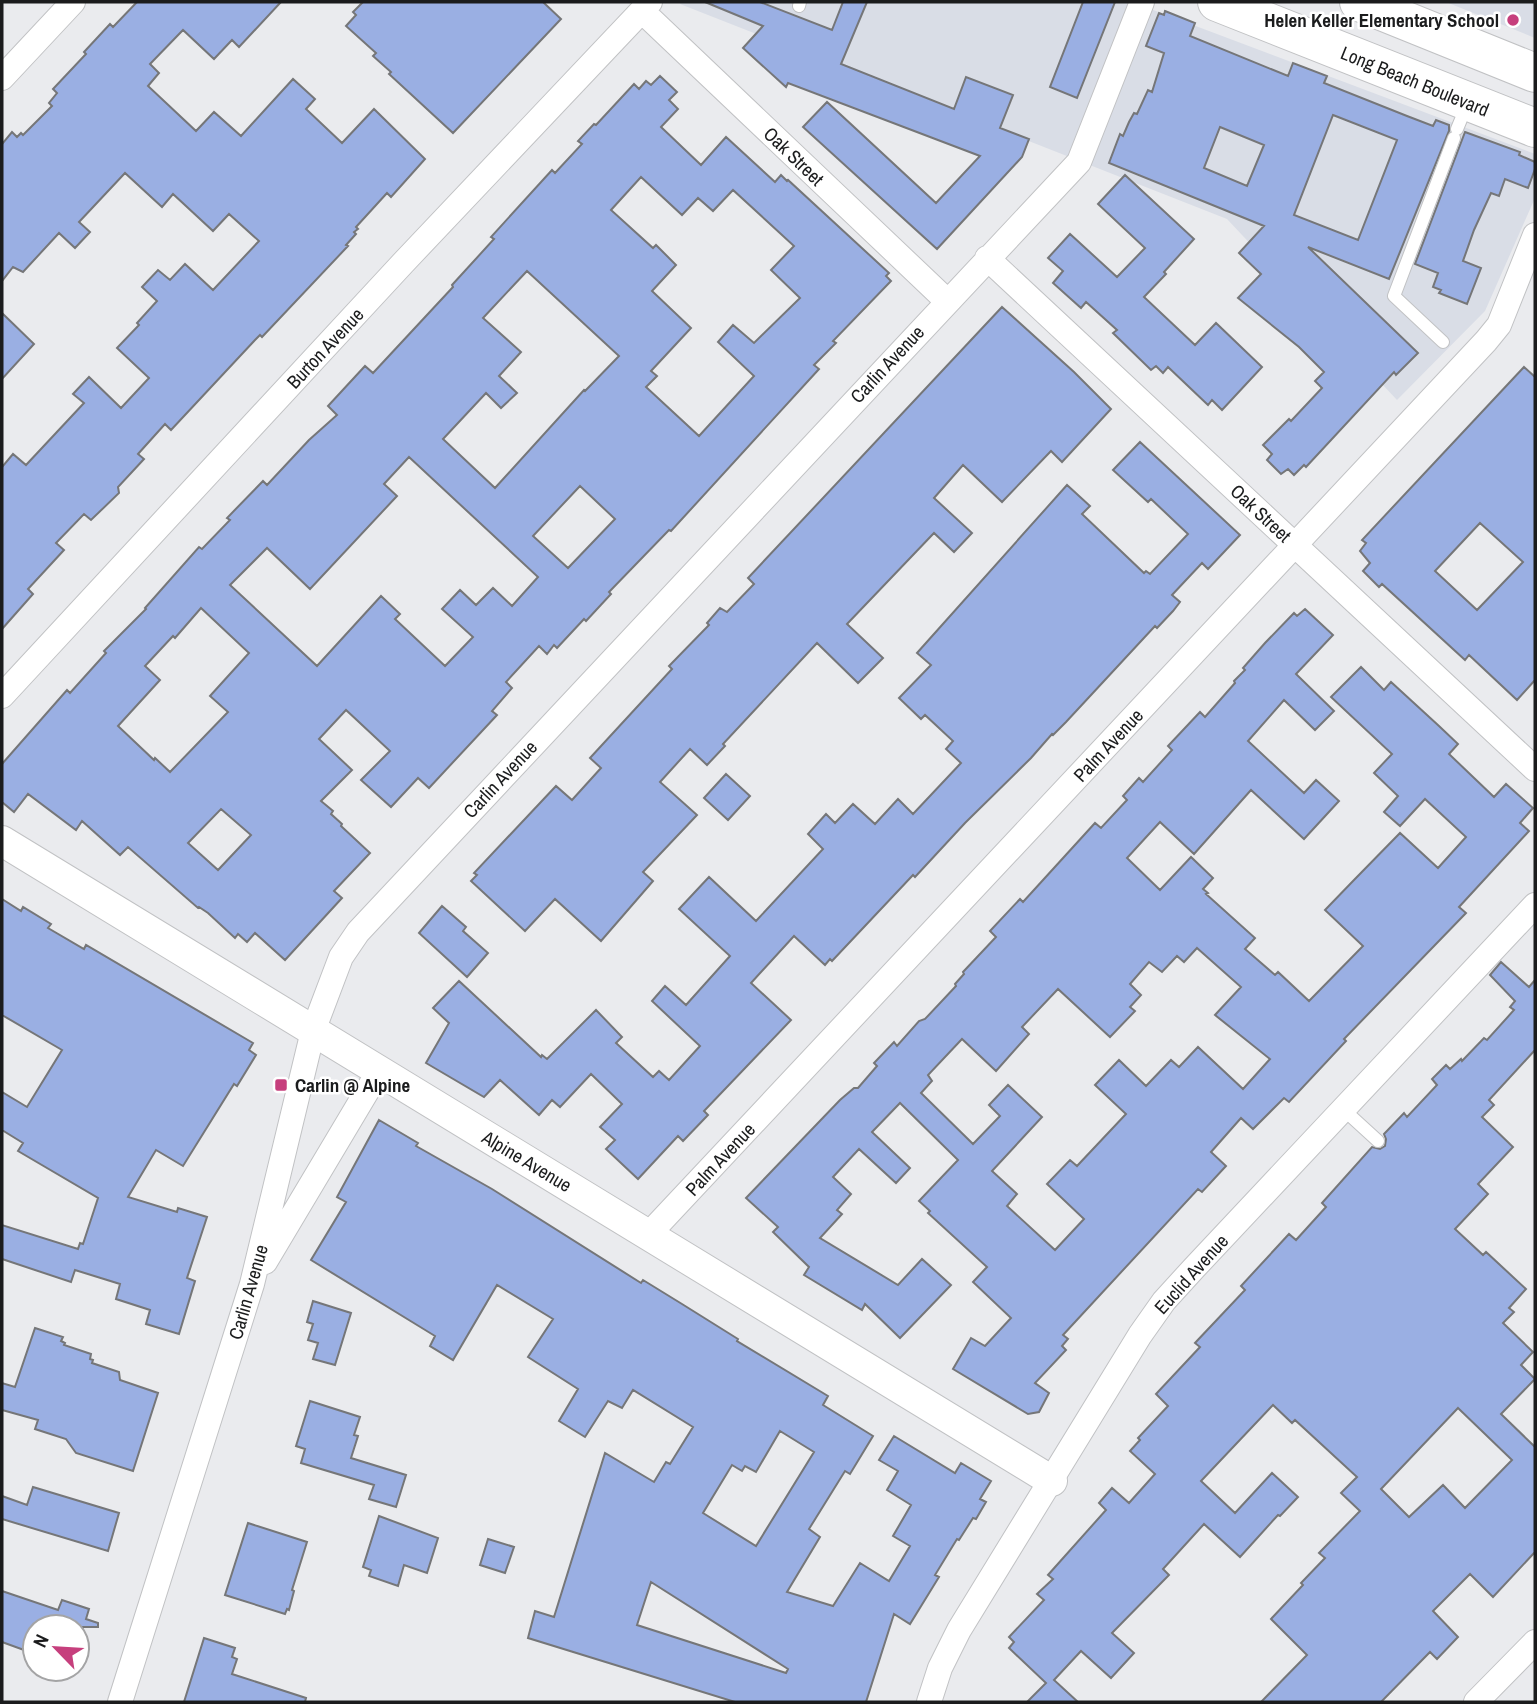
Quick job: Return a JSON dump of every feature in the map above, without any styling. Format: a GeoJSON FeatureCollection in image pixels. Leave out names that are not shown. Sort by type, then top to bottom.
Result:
{"type":"FeatureCollection","features":[{"type":"Feature","properties":{"kind":"main road","name":"Long Beach Boulevard"},"geometry":{"type":"LineString","coordinates":[[1217,2],[1460,123],[1535,128]]}},
{"type":"Feature","properties":{"kind":"main road"},"geometry":{"type":"LineString","coordinates":[[1359,2],[1535,73]]}},
{"type":"Feature","properties":{"kind":"street"},"geometry":{"type":"LineString","coordinates":[[2,78],[73,2]]}},
{"type":"Feature","properties":{"kind":"street","name":"Carlin Avenue"},"geometry":{"type":"LineString","coordinates":[[120,1702],[253,1284],[313,1031],[341,957],[358,932],[1079,162],[1142,2]]}},
{"type":"Feature","properties":{"kind":"street","name":"Oak Street"},"geometry":{"type":"LineString","coordinates":[[646,6],[947,301]]}},
{"type":"Feature","properties":{"kind":"street","name":"Burton Avenue"},"geometry":{"type":"LineString","coordinates":[[2,696],[403,263],[646,6]]}},
{"type":"Feature","properties":{"kind":"street","name":"Palm Avenue"},"geometry":{"type":"LineString","coordinates":[[648,1235],[1496,328],[1535,234]]}},
{"type":"Feature","properties":{"kind":"street","name":"Oak Street"},"geometry":{"type":"LineString","coordinates":[[987,258],[1535,769]]}},
{"type":"Feature","properties":{"kind":"street","name":"Alpine Avenue"},"geometry":{"type":"LineString","coordinates":[[2,841],[1052,1481]]}},
{"type":"Feature","properties":{"kind":"street","name":"Euclid Avenue"},"geometry":{"type":"LineString","coordinates":[[929,1702],[940,1668],[958,1630],[1158,1310],[1535,905]]}},
{"type":"Feature","properties":{"kind":"street"},"geometry":{"type":"LineString","coordinates":[[253,1284],[379,1071]]}},
{"type":"Feature","properties":{"kind":"street"},"geometry":{"type":"LineString","coordinates":[[1476,1702],[1535,1642]]}},
{"type":"Feature","properties":{"kind":"lane"},"geometry":{"type":"LineString","coordinates":[[1443,342],[1394,296],[1460,123]]}},
{"type":"Feature","properties":{"kind":"lane"},"geometry":{"type":"LineString","coordinates":[[1343,1109],[1378,1141]]}},
{"type":"Feature","properties":{"kind":"shaded area"},"geometry":{"type":"Polygon","coordinates":[[[1132,2],[1535,154],[1535,198],[1485,311],[1397,400],[1227,219],[680,4],[1132,2]]]}},
{"type":"Feature","properties":{"kind":"shaded area","name":"Helen Keller Elementary School"},"geometry":{"type":"Polygon","coordinates":[[[1446,2],[1535,2],[1535,38],[1446,2]]]}},
{"type":"Feature","properties":{"kind":"building"},"geometry":{"type":"Polygon","coordinates":[[[137,2],[281,2],[239,47],[232,40],[214,59],[183,30],[150,64],[159,73],[148,86],[196,131],[214,112],[241,136],[293,79],[315,99],[306,109],[342,143],[374,109],[425,159],[391,197],[387,193],[356,227],[356,234],[346,245],[348,246],[171,430],[165,424],[138,454],[144,459],[118,487],[119,493],[91,520],[84,514],[56,543],[64,550],[28,589],[33,594],[2,629],[2,467],[13,454],[26,465],[84,403],[73,394],[89,377],[121,408],[149,378],[117,348],[157,301],[142,287],[158,270],[170,280],[185,264],[213,290],[259,241],[229,214],[213,231],[173,194],[162,207],[125,173],[79,222],[90,232],[75,248],[59,233],[23,272],[13,267],[2,281],[2,144],[12,132],[17,137],[21,133],[23,135],[52,106],[49,103],[57,93],[53,89],[110,24],[113,27],[137,2]]]}},
{"type":"Feature","properties":{"kind":"building"},"geometry":{"type":"Polygon","coordinates":[[[363,2],[543,2],[561,19],[453,133],[389,74],[391,72],[373,56],[376,53],[346,26],[356,15],[353,12],[363,2]]]}},
{"type":"Feature","properties":{"kind":"building"},"geometry":{"type":"Polygon","coordinates":[[[705,2],[760,2],[832,30],[843,2],[867,2],[841,64],[954,109],[966,77],[1013,95],[1000,128],[1029,139],[1022,157],[937,249],[803,127],[827,102],[936,203],[980,156],[788,83],[786,87],[743,48],[763,26],[705,2]]]}},
{"type":"Feature","properties":{"kind":"building"},"geometry":{"type":"Polygon","coordinates":[[[1083,2],[1115,2],[1077,98],[1050,87],[1083,2]]]}},
{"type":"Feature","properties":{"kind":"building"},"geometry":{"type":"Polygon","coordinates":[[[1165,11],[1195,23],[1190,36],[1288,76],[1293,63],[1327,76],[1324,83],[1407,116],[1433,126],[1436,120],[1449,125],[1449,131],[1389,279],[1308,247],[1418,353],[1396,375],[1394,372],[1306,467],[1304,465],[1294,475],[1288,469],[1281,474],[1267,460],[1272,454],[1263,445],[1289,419],[1291,421],[1322,388],[1315,381],[1324,372],[1299,347],[1238,298],[1261,274],[1239,253],[1264,226],[1109,163],[1120,134],[1123,136],[1148,90],[1152,92],[1164,53],[1146,46],[1159,13],[1164,15],[1165,11]],[[1333,115],[1294,215],[1358,240],[1397,140],[1333,115]],[[1220,127],[1204,168],[1247,186],[1264,145],[1220,127]]]}},
{"type":"Feature","properties":{"kind":"building"},"geometry":{"type":"Polygon","coordinates":[[[660,76],[677,92],[669,100],[678,109],[661,127],[701,165],[726,137],[775,182],[781,175],[788,180],[889,273],[886,276],[891,281],[833,341],[836,343],[814,365],[819,369],[671,531],[669,530],[609,592],[611,594],[586,621],[584,619],[557,648],[554,645],[547,654],[539,646],[506,682],[512,688],[492,711],[497,715],[429,788],[418,778],[391,807],[361,780],[390,751],[346,710],[319,739],[352,770],[321,801],[333,811],[331,814],[341,826],[370,853],[334,891],[342,898],[285,960],[255,933],[247,942],[238,934],[235,938],[128,847],[120,855],[82,821],[76,830],[28,794],[14,812],[2,802],[2,764],[67,690],[70,693],[106,653],[104,651],[146,609],[199,547],[202,549],[230,520],[227,518],[263,481],[267,485],[309,440],[337,415],[328,406],[365,366],[373,373],[453,287],[494,239],[491,237],[552,170],[555,173],[582,144],[578,141],[594,124],[596,125],[634,84],[639,89],[646,81],[651,85],[660,76]],[[641,177],[611,210],[653,248],[656,245],[676,265],[652,291],[691,328],[651,371],[657,376],[646,387],[699,436],[754,376],[718,342],[733,325],[754,343],[800,298],[771,270],[794,246],[733,190],[713,211],[698,198],[682,215],[641,177]],[[527,271],[483,318],[521,352],[499,376],[517,393],[501,408],[486,393],[443,439],[495,488],[584,390],[619,356],[527,271]],[[409,457],[384,484],[397,496],[310,589],[267,548],[230,585],[317,666],[381,596],[400,614],[395,619],[445,666],[473,637],[442,609],[460,590],[476,605],[493,588],[512,606],[538,577],[409,457]],[[580,486],[533,536],[568,568],[615,519],[580,486]],[[201,608],[175,638],[173,636],[145,666],[160,680],[118,726],[170,772],[228,712],[210,696],[249,653],[201,608]],[[221,809],[188,843],[218,870],[251,835],[221,809]]]}},
{"type":"Feature","properties":{"kind":"building"},"geometry":{"type":"Polygon","coordinates":[[[1465,132],[1520,152],[1519,155],[1535,162],[1528,188],[1505,179],[1499,196],[1491,193],[1463,261],[1481,268],[1467,304],[1439,293],[1441,290],[1433,287],[1438,273],[1415,264],[1465,132]]]}},
{"type":"Feature","properties":{"kind":"building"},"geometry":{"type":"Polygon","coordinates":[[[1125,175],[1194,239],[1144,297],[1195,345],[1216,323],[1262,367],[1222,410],[1212,400],[1208,405],[1168,367],[1163,373],[1156,366],[1151,370],[1113,333],[1117,330],[1086,302],[1081,308],[1053,283],[1063,271],[1048,258],[1070,234],[1117,277],[1145,248],[1098,204],[1125,175]]]}},
{"type":"Feature","properties":{"kind":"building"},"geometry":{"type":"Polygon","coordinates":[[[1002,307],[1111,409],[1062,462],[1051,451],[1002,502],[963,465],[934,498],[972,533],[954,552],[934,533],[847,624],[883,658],[858,683],[817,643],[723,744],[725,746],[707,765],[690,749],[660,782],[697,815],[643,872],[653,881],[601,941],[555,899],[525,931],[471,881],[477,875],[474,873],[556,786],[572,800],[601,768],[590,758],[672,669],[669,666],[709,625],[707,623],[720,608],[727,612],[754,584],[748,578],[1002,307]]]}},
{"type":"Feature","properties":{"kind":"building"},"geometry":{"type":"Polygon","coordinates":[[[2,313],[34,344],[2,379],[2,313]]]}},
{"type":"Feature","properties":{"kind":"building"},"geometry":{"type":"Polygon","coordinates":[[[1524,367],[1535,377],[1535,680],[1517,700],[1469,655],[1465,660],[1382,584],[1379,587],[1363,571],[1370,563],[1360,551],[1366,543],[1362,540],[1524,367]],[[1480,523],[1435,571],[1477,610],[1523,562],[1480,523]]]}},
{"type":"Feature","properties":{"kind":"building"},"geometry":{"type":"Polygon","coordinates":[[[1140,442],[1240,535],[1208,569],[1202,563],[1172,595],[1180,602],[1173,611],[1157,628],[1155,626],[1066,722],[915,877],[913,875],[832,961],[830,959],[825,965],[794,936],[751,983],[791,1020],[704,1111],[708,1115],[683,1141],[678,1136],[638,1179],[606,1149],[615,1140],[600,1127],[622,1104],[591,1074],[560,1107],[552,1100],[539,1115],[500,1080],[484,1097],[426,1063],[449,1023],[433,1008],[459,981],[541,1057],[542,1055],[547,1059],[596,1010],[622,1037],[616,1043],[653,1077],[659,1071],[669,1080],[700,1046],[652,1001],[665,986],[686,1005],[730,956],[679,909],[709,877],[756,921],[823,849],[808,834],[826,814],[835,823],[853,804],[875,824],[898,799],[913,814],[961,763],[946,749],[953,741],[925,715],[921,719],[899,698],[931,665],[917,653],[1067,485],[1090,506],[1082,514],[1144,573],[1146,571],[1150,574],[1188,534],[1151,499],[1148,502],[1113,470],[1140,442]]]}},
{"type":"Feature","properties":{"kind":"building"},"geometry":{"type":"Polygon","coordinates":[[[1305,609],[1333,635],[1296,674],[1334,711],[1315,730],[1284,700],[1248,741],[1304,793],[1316,780],[1339,801],[1304,839],[1251,790],[1194,854],[1160,822],[1127,858],[1160,890],[1191,857],[1213,878],[1203,889],[1208,893],[1206,894],[1255,938],[1245,949],[1275,975],[1278,972],[1309,1001],[1363,946],[1325,910],[1400,833],[1438,868],[1466,837],[1425,799],[1400,826],[1384,812],[1398,796],[1374,773],[1392,754],[1331,697],[1361,667],[1384,690],[1391,682],[1458,744],[1449,754],[1494,797],[1506,784],[1533,808],[1520,823],[1529,831],[1459,907],[1466,913],[1344,1039],[1346,1041],[1289,1102],[1284,1098],[1253,1129],[1241,1118],[1211,1152],[1226,1166],[1202,1192],[1198,1189],[1063,1335],[1068,1339],[1062,1346],[1066,1350],[1035,1383],[1049,1393],[1039,1412],[1028,1414],[953,1369],[971,1338],[985,1346],[1011,1318],[973,1282],[987,1267],[928,1213],[930,1211],[919,1201],[958,1160],[900,1103],[872,1132],[910,1168],[896,1183],[859,1149],[833,1177],[851,1194],[837,1210],[842,1214],[820,1238],[898,1285],[922,1259],[951,1285],[900,1338],[865,1304],[862,1310],[804,1275],[809,1267],[773,1232],[778,1227],[746,1198],[840,1100],[854,1088],[858,1088],[877,1066],[874,1063],[894,1042],[897,1046],[919,1021],[925,1019],[996,937],[990,931],[1020,899],[1023,902],[1095,823],[1101,828],[1127,800],[1123,796],[1139,778],[1143,782],[1172,750],[1168,746],[1200,712],[1205,717],[1265,643],[1294,613],[1297,616],[1305,609]],[[1197,948],[1184,962],[1177,956],[1162,972],[1149,962],[1130,984],[1141,995],[1130,1007],[1135,1011],[1110,1037],[1058,989],[1022,1027],[1029,1034],[996,1071],[962,1039],[928,1075],[932,1081],[921,1093],[973,1144],[1000,1116],[989,1105],[1008,1085],[1042,1117],[992,1171],[1017,1194],[1007,1206],[1055,1250],[1084,1219],[1047,1184],[1070,1160],[1077,1166],[1126,1114],[1095,1085],[1119,1060],[1146,1086],[1171,1060],[1179,1067],[1198,1047],[1243,1089],[1270,1059],[1215,1015],[1241,987],[1197,948]]]}},
{"type":"Feature","properties":{"kind":"building"},"geometry":{"type":"Polygon","coordinates":[[[726,774],[750,796],[728,820],[704,798],[726,774]]]}},
{"type":"Feature","properties":{"kind":"building"},"geometry":{"type":"Polygon","coordinates":[[[2,899],[21,911],[23,907],[51,924],[48,928],[84,949],[86,945],[253,1043],[249,1050],[256,1055],[237,1086],[234,1084],[183,1166],[156,1150],[128,1197],[177,1212],[178,1208],[207,1217],[187,1278],[195,1281],[179,1334],[146,1324],[150,1310],[116,1299],[120,1284],[75,1270],[71,1282],[2,1259],[2,1225],[78,1249],[80,1243],[83,1244],[98,1198],[18,1151],[23,1143],[2,1130],[2,1092],[27,1107],[62,1050],[2,1015],[2,899]]]}},
{"type":"Feature","properties":{"kind":"building"},"geometry":{"type":"Polygon","coordinates":[[[442,906],[466,927],[463,931],[488,953],[467,977],[419,933],[442,906]]]}},
{"type":"Feature","properties":{"kind":"building"},"geometry":{"type":"Polygon","coordinates":[[[1501,962],[1529,987],[1535,980],[1535,1050],[1489,1100],[1494,1105],[1482,1117],[1513,1147],[1478,1184],[1488,1194],[1455,1229],[1483,1255],[1486,1252],[1526,1289],[1509,1308],[1514,1312],[1503,1323],[1533,1352],[1521,1365],[1535,1379],[1501,1414],[1535,1447],[1535,1552],[1493,1597],[1470,1574],[1433,1611],[1458,1637],[1437,1659],[1430,1652],[1381,1702],[1261,1702],[1307,1655],[1271,1619],[1325,1558],[1319,1553],[1360,1511],[1341,1493],[1357,1477],[1295,1420],[1292,1423],[1273,1405],[1201,1481],[1235,1513],[1272,1473],[1298,1497],[1240,1557],[1204,1524],[1163,1569],[1169,1575],[1112,1633],[1134,1653],[1111,1678],[1081,1651],[1054,1680],[1078,1702],[1027,1702],[1046,1683],[1009,1648],[1014,1642],[1009,1637],[1044,1600],[1037,1594],[1053,1579],[1048,1575],[1106,1510],[1099,1503],[1112,1488],[1129,1503],[1155,1474],[1130,1451],[1140,1440],[1138,1438],[1168,1406],[1156,1394],[1200,1347],[1195,1343],[1245,1290],[1241,1286],[1289,1234],[1296,1240],[1326,1207],[1322,1203],[1372,1147],[1380,1149],[1385,1146],[1384,1134],[1404,1113],[1407,1117],[1437,1085],[1432,1079],[1446,1065],[1450,1069],[1461,1059],[1462,1061],[1484,1038],[1487,1040],[1514,1010],[1510,1007],[1515,1001],[1490,975],[1501,962]],[[1458,1408],[1381,1489],[1409,1517],[1443,1485],[1465,1508],[1512,1460],[1458,1408]]]}},
{"type":"Feature","properties":{"kind":"building"},"geometry":{"type":"Polygon","coordinates":[[[379,1120],[418,1143],[416,1146],[492,1189],[641,1283],[643,1280],[828,1396],[823,1405],[873,1436],[850,1474],[845,1471],[809,1529],[820,1537],[787,1592],[833,1606],[860,1563],[889,1581],[910,1546],[893,1536],[911,1505],[887,1490],[898,1471],[879,1460],[894,1436],[955,1473],[961,1463],[991,1481],[980,1499],[986,1502],[976,1519],[973,1518],[959,1540],[957,1539],[935,1575],[939,1577],[910,1624],[894,1614],[866,1702],[735,1702],[528,1638],[535,1611],[554,1617],[605,1453],[654,1482],[666,1462],[670,1464],[693,1427],[633,1390],[622,1408],[608,1401],[585,1437],[559,1421],[578,1389],[528,1357],[553,1319],[497,1285],[453,1360],[430,1346],[435,1336],[311,1260],[346,1202],[337,1197],[379,1120]],[[780,1431],[756,1472],[745,1466],[742,1471],[732,1465],[703,1513],[756,1546],[814,1452],[780,1431]],[[651,1582],[637,1625],[786,1673],[788,1669],[651,1582]]]}},
{"type":"Feature","properties":{"kind":"building"},"geometry":{"type":"Polygon","coordinates":[[[313,1301],[351,1313],[335,1365],[313,1359],[318,1343],[308,1340],[313,1324],[307,1322],[313,1301]]]}},
{"type":"Feature","properties":{"kind":"building"},"geometry":{"type":"Polygon","coordinates":[[[35,1328],[63,1337],[61,1341],[64,1345],[91,1354],[92,1363],[119,1372],[120,1380],[158,1393],[133,1471],[76,1453],[66,1439],[35,1429],[38,1420],[2,1410],[2,1383],[15,1387],[35,1328]]]}},
{"type":"Feature","properties":{"kind":"building"},"geometry":{"type":"Polygon","coordinates":[[[310,1401],[360,1417],[354,1435],[358,1436],[351,1458],[406,1475],[396,1507],[369,1499],[374,1485],[301,1463],[305,1449],[296,1446],[310,1401]]]}},
{"type":"Feature","properties":{"kind":"building"},"geometry":{"type":"Polygon","coordinates":[[[33,1487],[119,1513],[108,1551],[2,1519],[2,1496],[27,1505],[33,1487]]]}},
{"type":"Feature","properties":{"kind":"building"},"geometry":{"type":"Polygon","coordinates":[[[379,1516],[438,1538],[427,1573],[404,1565],[398,1586],[369,1576],[371,1570],[363,1567],[379,1516]]]}},
{"type":"Feature","properties":{"kind":"building"},"geometry":{"type":"Polygon","coordinates":[[[248,1523],[307,1542],[292,1590],[294,1591],[289,1610],[287,1609],[285,1614],[225,1595],[248,1523]]]}},
{"type":"Feature","properties":{"kind":"building"},"geometry":{"type":"Polygon","coordinates":[[[488,1539],[514,1547],[505,1573],[480,1565],[488,1539]]]}},
{"type":"Feature","properties":{"kind":"building"},"geometry":{"type":"Polygon","coordinates":[[[2,1591],[58,1610],[62,1600],[89,1609],[88,1613],[21,1613],[21,1649],[2,1642],[2,1591]]]}},
{"type":"Feature","properties":{"kind":"building"},"geometry":{"type":"Polygon","coordinates":[[[91,1621],[98,1623],[98,1627],[91,1627],[91,1621]]]}},
{"type":"Feature","properties":{"kind":"building"},"geometry":{"type":"Polygon","coordinates":[[[204,1638],[235,1648],[232,1657],[237,1659],[232,1674],[306,1698],[305,1702],[184,1702],[204,1638]]]}},
{"type":"Feature","properties":{"kind":"place","name":"Helen Keller Elementary School"},"geometry":{"type":"Point","coordinates":[1513,20]}},
{"type":"Feature","properties":{"kind":"place","name":"Carlin @ Alpine"},"geometry":{"type":"Point","coordinates":[281,1085]}}]}
